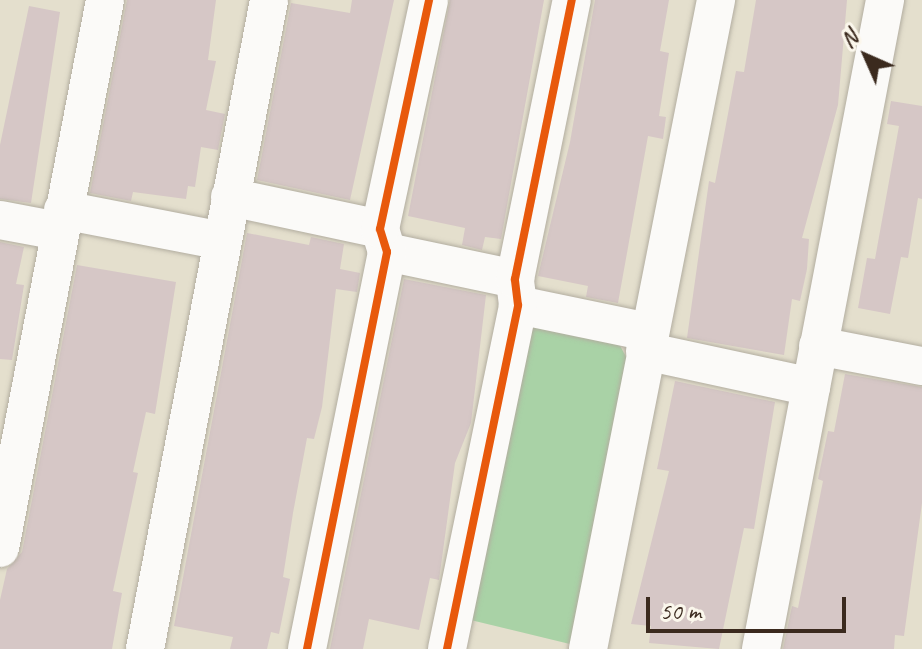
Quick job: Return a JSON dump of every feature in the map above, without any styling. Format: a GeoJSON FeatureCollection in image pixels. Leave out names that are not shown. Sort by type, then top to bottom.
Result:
{"type":"FeatureCollection","features":[{"type":"Feature","properties":{"kind":"street"},"geometry":{"type":"LineString","coordinates":[[0,548],[60,220],[105,0]]}},
{"type":"Feature","properties":{"kind":"street"},"geometry":{"type":"LineString","coordinates":[[145,649],[269,0]]}},
{"type":"Feature","properties":{"kind":"street"},"geometry":{"type":"LineString","coordinates":[[307,649],[429,0]]}},
{"type":"Feature","properties":{"kind":"street"},"geometry":{"type":"LineString","coordinates":[[447,649],[572,0]]}},
{"type":"Feature","properties":{"kind":"street"},"geometry":{"type":"LineString","coordinates":[[588,649],[646,342],[716,0]]}},
{"type":"Feature","properties":{"kind":"street"},"geometry":{"type":"LineString","coordinates":[[761,649],[885,0]]}},
{"type":"Feature","properties":{"kind":"street"},"geometry":{"type":"LineString","coordinates":[[230,197],[383,240],[646,342],[811,387]]}},
{"type":"Feature","properties":{"kind":"street"},"geometry":{"type":"LineString","coordinates":[[0,220],[60,220],[222,241]]}},
{"type":"Feature","properties":{"kind":"street"},"geometry":{"type":"LineString","coordinates":[[818,346],[922,366]]}},
{"type":"Feature","properties":{"kind":"green space"},"geometry":{"type":"Polygon","coordinates":[[[531,322],[617,340],[631,366],[574,645],[454,616],[531,322]]]}},
{"type":"Feature","properties":{"kind":"building"},"geometry":{"type":"Polygon","coordinates":[[[127,0],[216,0],[208,60],[216,61],[206,110],[225,114],[218,150],[201,147],[195,187],[188,186],[186,199],[133,192],[131,201],[90,193],[127,0]]]}},
{"type":"Feature","properties":{"kind":"building"},"geometry":{"type":"Polygon","coordinates":[[[352,0],[394,0],[350,200],[257,180],[291,3],[350,13],[352,0]]]}},
{"type":"Feature","properties":{"kind":"building"},"geometry":{"type":"Polygon","coordinates":[[[450,0],[544,0],[501,239],[485,237],[482,250],[462,245],[465,228],[408,216],[450,0]]]}},
{"type":"Feature","properties":{"kind":"building"},"geometry":{"type":"Polygon","coordinates":[[[595,0],[669,0],[660,51],[669,53],[659,116],[666,117],[663,139],[648,136],[618,303],[586,297],[588,286],[538,276],[570,142],[595,0]]]}},
{"type":"Feature","properties":{"kind":"building"},"geometry":{"type":"Polygon","coordinates":[[[756,0],[847,0],[838,105],[802,238],[809,239],[807,269],[800,301],[792,299],[784,355],[687,338],[709,181],[715,183],[736,71],[744,72],[756,0]]]}},
{"type":"Feature","properties":{"kind":"building"},"geometry":{"type":"Polygon","coordinates":[[[29,6],[60,12],[31,203],[0,199],[0,145],[29,6]]]}},
{"type":"Feature","properties":{"kind":"building"},"geometry":{"type":"Polygon","coordinates":[[[891,101],[922,106],[922,199],[918,198],[908,258],[901,257],[890,314],[858,308],[867,258],[875,259],[899,126],[887,124],[891,101]]]}},
{"type":"Feature","properties":{"kind":"building"},"geometry":{"type":"Polygon","coordinates":[[[247,233],[309,245],[311,237],[344,244],[340,269],[360,273],[357,292],[336,289],[322,407],[314,439],[307,438],[293,513],[283,577],[290,579],[279,634],[271,632],[267,649],[230,649],[233,637],[174,626],[247,233]]]}},
{"type":"Feature","properties":{"kind":"building"},"geometry":{"type":"Polygon","coordinates":[[[0,242],[24,247],[16,284],[24,285],[12,360],[0,359],[0,242]]]}},
{"type":"Feature","properties":{"kind":"building"},"geometry":{"type":"Polygon","coordinates":[[[77,265],[176,282],[155,414],[146,412],[133,472],[138,473],[113,591],[122,593],[112,649],[0,649],[0,600],[7,569],[22,552],[77,265]]]}},
{"type":"Feature","properties":{"kind":"building"},"geometry":{"type":"Polygon","coordinates":[[[404,279],[486,295],[471,423],[455,463],[439,580],[430,578],[419,630],[369,619],[363,649],[330,649],[404,279]]]}},
{"type":"Feature","properties":{"kind":"building"},"geometry":{"type":"Polygon","coordinates":[[[845,374],[922,387],[922,503],[904,636],[895,635],[894,649],[783,649],[792,606],[798,608],[823,481],[818,479],[828,431],[834,432],[845,374]]]}},
{"type":"Feature","properties":{"kind":"building"},"geometry":{"type":"Polygon","coordinates":[[[675,381],[775,402],[754,529],[744,528],[719,649],[649,643],[651,626],[631,624],[669,471],[657,469],[675,381]]]}},
{"type":"Feature","properties":{"kind":"cycle path"},"geometry":{"type":"LineString","coordinates":[[307,649],[387,252],[380,229],[429,0]]}},
{"type":"Feature","properties":{"kind":"cycle path"},"geometry":{"type":"LineString","coordinates":[[447,649],[518,305],[515,279],[572,0]]}}]}
